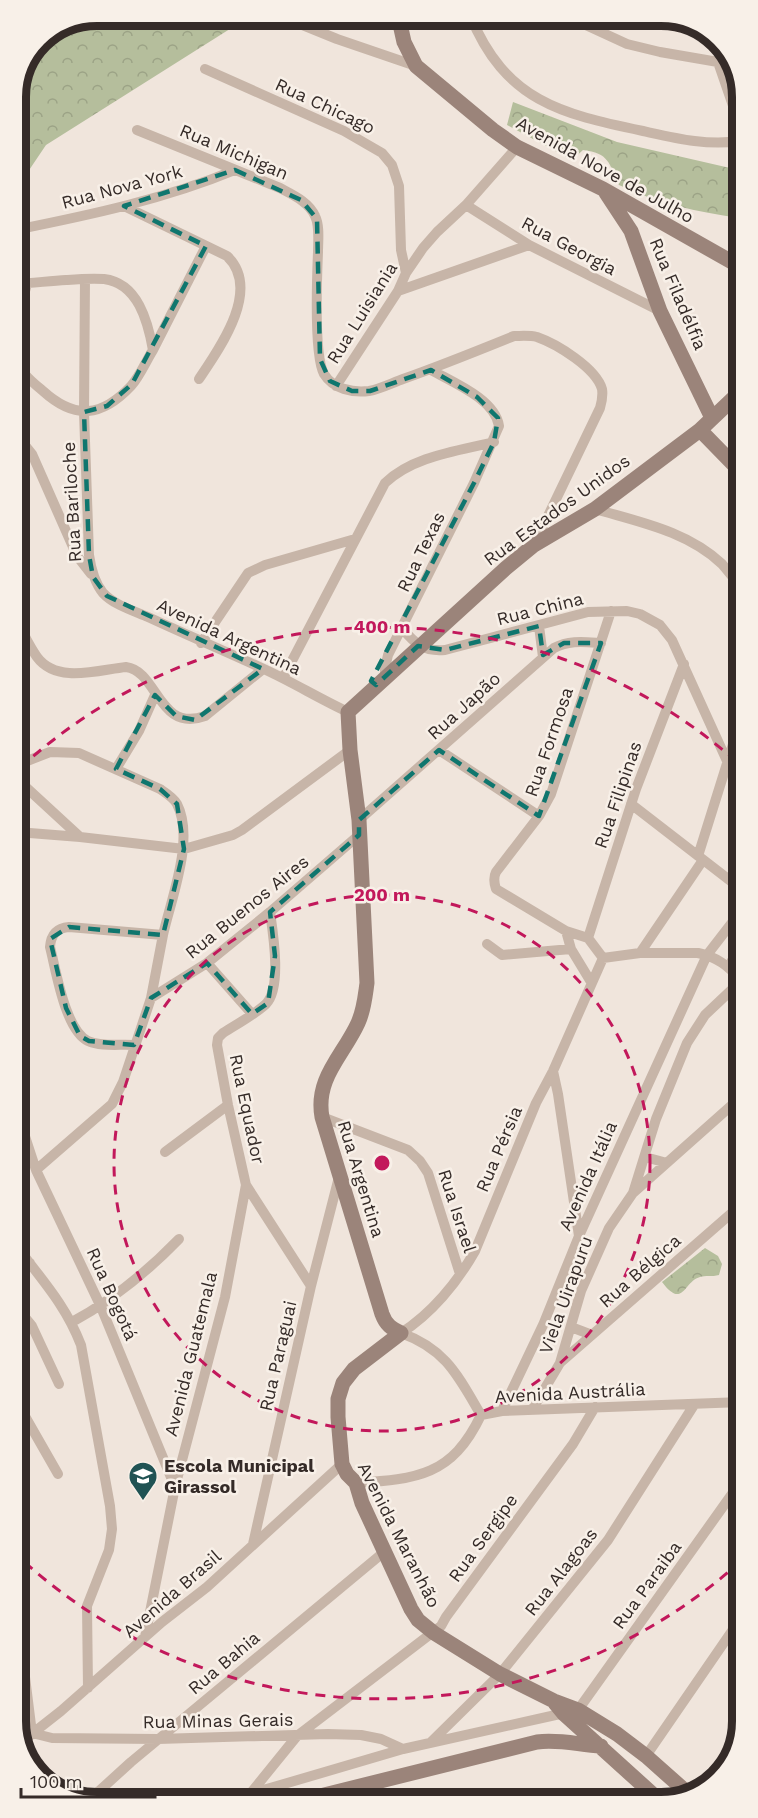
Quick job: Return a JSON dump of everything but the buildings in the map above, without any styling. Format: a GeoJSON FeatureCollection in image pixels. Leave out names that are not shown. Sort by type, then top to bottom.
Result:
{"type":"FeatureCollection","features":[{"type":"Feature","properties":{"kind":"main road","name":"Avenida Nove de Julho"},"geometry":{"type":"LineString","coordinates":[[400,26],[404,42],[416,66],[471,113],[517,147],[603,189],[732,262]]}},
{"type":"Feature","properties":{"kind":"main road","name":"Rua Filadélfia"},"geometry":{"type":"LineString","coordinates":[[603,189],[631,231],[660,311],[712,418]]}},
{"type":"Feature","properties":{"kind":"main road"},"geometry":{"type":"LineString","coordinates":[[631,231],[635,222],[650,215]]}},
{"type":"Feature","properties":{"kind":"main road","name":"Rua Estados Unidos"},"geometry":{"type":"LineString","coordinates":[[348,712],[418,646],[534,545],[595,509],[700,430],[732,399]]}},
{"type":"Feature","properties":{"kind":"main road"},"geometry":{"type":"LineString","coordinates":[[700,430],[732,463]]}},
{"type":"Feature","properties":{"kind":"main road","name":"Rua Argentina"},"geometry":{"type":"LineString","coordinates":[[348,712],[359,827],[367,972],[365,1000],[357,1025],[323,1084],[320,1097],[322,1117],[385,1323],[401,1333]]}},
{"type":"Feature","properties":{"kind":"main road"},"geometry":{"type":"LineString","coordinates":[[342,1464],[338,1399],[343,1383],[354,1369],[401,1333]]}},
{"type":"Feature","properties":{"kind":"main road","name":"Avenida Maranhão"},"geometry":{"type":"LineString","coordinates":[[342,1464],[347,1474],[356,1483],[362,1503],[384,1552],[418,1620],[434,1633],[500,1674],[571,1712]]}},
{"type":"Feature","properties":{"kind":"main road"},"geometry":{"type":"LineString","coordinates":[[571,1712],[586,1732],[650,1792]]}},
{"type":"Feature","properties":{"kind":"main road"},"geometry":{"type":"LineString","coordinates":[[571,1712],[620,1736],[683,1789]]}},
{"type":"Feature","properties":{"kind":"main road"},"geometry":{"type":"LineString","coordinates":[[336,1792],[518,1746],[555,1739],[567,1734],[586,1732],[620,1736]]}},
{"type":"Feature","properties":{"kind":"main road"},"geometry":{"type":"LineString","coordinates":[[555,1739],[605,1750],[620,1736]]}},
{"type":"Feature","properties":{"kind":"street"},"geometry":{"type":"LineString","coordinates":[[303,25],[416,66]]}},
{"type":"Feature","properties":{"kind":"street"},"geometry":{"type":"LineString","coordinates":[[474,26],[479,39],[500,66],[519,86],[543,102],[588,120],[676,138],[724,144],[732,142]]}},
{"type":"Feature","properties":{"kind":"street"},"geometry":{"type":"LineString","coordinates":[[597,26],[627,44],[660,52],[717,62],[723,61]]}},
{"type":"Feature","properties":{"kind":"street"},"geometry":{"type":"LineString","coordinates":[[717,62],[732,104]]}},
{"type":"Feature","properties":{"kind":"street","name":"Rua Chicago"},"geometry":{"type":"LineString","coordinates":[[205,69],[344,131],[382,153],[392,165],[399,186],[401,250],[406,273]]}},
{"type":"Feature","properties":{"kind":"street","name":"Rua Michigan"},"geometry":{"type":"LineString","coordinates":[[137,130],[280,188],[301,200],[317,219],[320,359],[325,375],[336,386]]}},
{"type":"Feature","properties":{"kind":"street","name":"Rua Luisiania"},"geometry":{"type":"LineString","coordinates":[[517,147],[466,206],[437,232],[406,273],[398,291],[336,386],[352,391],[370,391],[431,370],[513,336],[524,335],[536,337],[562,349],[595,375],[603,393],[600,408],[534,545]]}},
{"type":"Feature","properties":{"kind":"street","name":"Rua Nova York"},"geometry":{"type":"LineString","coordinates":[[26,228],[161,196],[235,170]]}},
{"type":"Feature","properties":{"kind":"street"},"geometry":{"type":"LineString","coordinates":[[124,206],[227,256],[235,264],[240,279],[236,312],[225,338],[199,379]]}},
{"type":"Feature","properties":{"kind":"street","name":"Rua Georgia"},"geometry":{"type":"LineString","coordinates":[[466,206],[529,245],[660,311]]}},
{"type":"Feature","properties":{"kind":"street"},"geometry":{"type":"LineString","coordinates":[[398,291],[529,245]]}},
{"type":"Feature","properties":{"kind":"street"},"geometry":{"type":"LineString","coordinates":[[26,373],[47,395],[66,407],[84,412],[107,406],[132,384],[153,350],[206,246]]}},
{"type":"Feature","properties":{"kind":"street"},"geometry":{"type":"LineString","coordinates":[[84,412],[85,279]]}},
{"type":"Feature","properties":{"kind":"street"},"geometry":{"type":"LineString","coordinates":[[26,284],[106,279],[124,287],[143,312],[153,350]]}},
{"type":"Feature","properties":{"kind":"street"},"geometry":{"type":"LineString","coordinates":[[283,678],[385,483],[393,475],[420,461],[494,442],[499,426],[498,418],[492,410],[477,397],[431,370]]}},
{"type":"Feature","properties":{"kind":"street","name":"Rua Bariloche"},"geometry":{"type":"LineString","coordinates":[[84,412],[89,555],[93,577],[99,588]]}},
{"type":"Feature","properties":{"kind":"street","name":"Rua Texas"},"geometry":{"type":"LineString","coordinates":[[385,678],[384,668],[388,655],[494,442]]}},
{"type":"Feature","properties":{"kind":"street"},"geometry":{"type":"LineString","coordinates":[[26,446],[32,454],[77,556],[93,577]]}},
{"type":"Feature","properties":{"kind":"street"},"geometry":{"type":"LineString","coordinates":[[595,509],[675,534],[702,549],[732,577]]}},
{"type":"Feature","properties":{"kind":"street"},"geometry":{"type":"LineString","coordinates":[[201,643],[248,573],[265,565],[355,539]]}},
{"type":"Feature","properties":{"kind":"street","name":"Avenida Argentina"},"geometry":{"type":"LineString","coordinates":[[99,588],[121,604],[201,643],[283,678],[348,712]]}},
{"type":"Feature","properties":{"kind":"street","name":"Rua China"},"geometry":{"type":"LineString","coordinates":[[418,646],[433,651],[445,650],[588,612],[611,611],[640,614],[660,625],[672,640],[728,761]]}},
{"type":"Feature","properties":{"kind":"street","name":"Rua Formosa"},"geometry":{"type":"LineString","coordinates":[[588,938],[566,931],[496,889],[494,881],[496,872],[539,816],[551,794],[611,611]]}},
{"type":"Feature","properties":{"kind":"street"},"geometry":{"type":"LineString","coordinates":[[539,626],[543,657]]}},
{"type":"Feature","properties":{"kind":"street"},"geometry":{"type":"LineString","coordinates":[[402,628],[418,646]]}},
{"type":"Feature","properties":{"kind":"street"},"geometry":{"type":"LineString","coordinates":[[26,638],[44,665],[57,671],[73,674],[134,669],[141,674],[155,695],[176,716],[186,720],[195,720],[205,716],[263,669]]}},
{"type":"Feature","properties":{"kind":"street","name":"Rua Japão"},"geometry":{"type":"LineString","coordinates":[[359,827],[439,750],[543,657],[564,643],[601,643]]}},
{"type":"Feature","properties":{"kind":"street","name":"Rua Filipinas"},"geometry":{"type":"LineString","coordinates":[[588,938],[631,804],[684,664]]}},
{"type":"Feature","properties":{"kind":"street"},"geometry":{"type":"LineString","coordinates":[[26,762],[50,752],[80,753],[116,769],[139,731],[155,695]]}},
{"type":"Feature","properties":{"kind":"street"},"geometry":{"type":"LineString","coordinates":[[640,953],[700,858],[732,748]]}},
{"type":"Feature","properties":{"kind":"street"},"geometry":{"type":"LineString","coordinates":[[26,833],[184,849],[242,830],[350,750]]}},
{"type":"Feature","properties":{"kind":"street"},"geometry":{"type":"LineString","coordinates":[[439,750],[539,816]]}},
{"type":"Feature","properties":{"kind":"street","name":"Rua Buenos Aires"},"geometry":{"type":"LineString","coordinates":[[36,1170],[112,1104],[123,1082],[151,998],[163,935],[184,849],[181,818],[177,804],[160,789],[116,769]]}},
{"type":"Feature","properties":{"kind":"street"},"geometry":{"type":"LineString","coordinates":[[26,787],[80,837]]}},
{"type":"Feature","properties":{"kind":"street"},"geometry":{"type":"LineString","coordinates":[[631,804],[732,882]]}},
{"type":"Feature","properties":{"kind":"street","name":"Rua Buenos Aires"},"geometry":{"type":"LineString","coordinates":[[151,998],[207,963],[270,912],[359,827]]}},
{"type":"Feature","properties":{"kind":"street","name":"Rua Equador"},"geometry":{"type":"LineString","coordinates":[[270,912],[275,956],[272,993],[268,1003],[218,1038],[217,1045],[246,1185],[311,1286]]}},
{"type":"Feature","properties":{"kind":"street","name":"Avenida Itália"},"geometry":{"type":"LineString","coordinates":[[502,1411],[543,1325],[579,1236],[707,955],[732,922]]}},
{"type":"Feature","properties":{"kind":"street"},"geometry":{"type":"LineString","coordinates":[[134,1045],[98,1044],[80,1036],[66,1008],[50,939],[55,932],[69,927],[163,935]]}},
{"type":"Feature","properties":{"kind":"street"},"geometry":{"type":"LineString","coordinates":[[566,931],[571,949],[591,982]]}},
{"type":"Feature","properties":{"kind":"street"},"geometry":{"type":"LineString","coordinates":[[588,938],[603,958],[640,953],[675,952],[707,955],[732,970]]}},
{"type":"Feature","properties":{"kind":"street"},"geometry":{"type":"LineString","coordinates":[[487,944],[496,953],[502,955],[571,949]]}},
{"type":"Feature","properties":{"kind":"street","name":"Rua Pérsia"},"geometry":{"type":"LineString","coordinates":[[401,1333],[430,1311],[460,1274],[475,1251],[527,1124],[603,958]]}},
{"type":"Feature","properties":{"kind":"street"},"geometry":{"type":"LineString","coordinates":[[729,966],[732,961]]}},
{"type":"Feature","properties":{"kind":"street"},"geometry":{"type":"LineString","coordinates":[[207,963],[252,1014]]}},
{"type":"Feature","properties":{"kind":"street"},"geometry":{"type":"LineString","coordinates":[[633,1193],[656,1119],[681,1055],[705,1015],[732,990]]}},
{"type":"Feature","properties":{"kind":"street"},"geometry":{"type":"LineString","coordinates":[[553,1071],[579,1236]]}},
{"type":"Feature","properties":{"kind":"street"},"geometry":{"type":"LineString","coordinates":[[165,1152],[228,1105]]}},
{"type":"Feature","properties":{"kind":"street"},"geometry":{"type":"LineString","coordinates":[[633,1193],[732,1105]]}},
{"type":"Feature","properties":{"kind":"street","name":"Rua Israel"},"geometry":{"type":"LineString","coordinates":[[322,1117],[408,1150],[420,1161],[428,1173],[460,1274]]}},
{"type":"Feature","properties":{"kind":"street","name":"Rua Bogotá"},"geometry":{"type":"LineString","coordinates":[[25,1137],[36,1170],[101,1307],[175,1487]]}},
{"type":"Feature","properties":{"kind":"street"},"geometry":{"type":"LineString","coordinates":[[645,1157],[668,1163]]}},
{"type":"Feature","properties":{"kind":"street","name":"Rua Paraguai"},"geometry":{"type":"LineString","coordinates":[[253,1544],[311,1286],[339,1176]]}},
{"type":"Feature","properties":{"kind":"street","name":"Avenida Guatemala"},"geometry":{"type":"LineString","coordinates":[[145,1637],[175,1487],[225,1297],[246,1185]]}},
{"type":"Feature","properties":{"kind":"street","name":"Viela Uirapuru"},"geometry":{"type":"LineString","coordinates":[[532,1410],[560,1363],[581,1291],[609,1228],[633,1193]]}},
{"type":"Feature","properties":{"kind":"street","name":"Rua Bélgica"},"geometry":{"type":"LineString","coordinates":[[560,1363],[732,1213]]}},
{"type":"Feature","properties":{"kind":"street"},"geometry":{"type":"LineString","coordinates":[[72,1322],[101,1307],[153,1266],[179,1239]]}},
{"type":"Feature","properties":{"kind":"street"},"geometry":{"type":"LineString","coordinates":[[25,1257],[63,1306],[81,1345],[110,1506],[112,1529],[109,1550],[87,1606],[88,1688]]}},
{"type":"Feature","properties":{"kind":"street"},"geometry":{"type":"LineString","coordinates":[[25,1267],[30,1263]]}},
{"type":"Feature","properties":{"kind":"street"},"geometry":{"type":"LineString","coordinates":[[25,1318],[32,1326],[59,1384]]}},
{"type":"Feature","properties":{"kind":"street"},"geometry":{"type":"LineString","coordinates":[[571,1327],[592,1335]]}},
{"type":"Feature","properties":{"kind":"street"},"geometry":{"type":"LineString","coordinates":[[401,1333],[431,1347],[453,1369],[481,1415]]}},
{"type":"Feature","properties":{"kind":"street","name":"Avenida Austrália"},"geometry":{"type":"LineString","coordinates":[[356,1483],[412,1478],[442,1465],[455,1455],[481,1415],[502,1411],[732,1403]]}},
{"type":"Feature","properties":{"kind":"street","name":"Rua Alagoas"},"geometry":{"type":"LineString","coordinates":[[431,1742],[500,1674],[608,1540],[694,1405]]}},
{"type":"Feature","properties":{"kind":"street","name":"Rua Sergipe"},"geometry":{"type":"LineString","coordinates":[[252,1792],[297,1736],[441,1626],[573,1444],[595,1407]]}},
{"type":"Feature","properties":{"kind":"street"},"geometry":{"type":"LineString","coordinates":[[25,1417],[58,1474]]}},
{"type":"Feature","properties":{"kind":"street","name":"Avenida Brasil"},"geometry":{"type":"LineString","coordinates":[[27,1737],[207,1587],[342,1464]]}},
{"type":"Feature","properties":{"kind":"street","name":"Rua Paraiba"},"geometry":{"type":"LineString","coordinates":[[571,1712],[732,1494]]}},
{"type":"Feature","properties":{"kind":"street","name":"Rua Bahia"},"geometry":{"type":"LineString","coordinates":[[98,1792],[158,1739],[384,1552]]}},
{"type":"Feature","properties":{"kind":"street"},"geometry":{"type":"LineString","coordinates":[[646,1756],[732,1631]]}},
{"type":"Feature","properties":{"kind":"street"},"geometry":{"type":"LineString","coordinates":[[25,1677],[32,1733]]}},
{"type":"Feature","properties":{"kind":"street"},"geometry":{"type":"LineString","coordinates":[[257,1792],[403,1749],[571,1712]]}},
{"type":"Feature","properties":{"kind":"street","name":"Rua Minas Gerais"},"geometry":{"type":"LineString","coordinates":[[32,1733],[52,1738],[158,1739],[361,1735],[381,1739],[403,1749]]}},
{"type":"Feature","properties":{"kind":"highlighted area"},"geometry":{"type":"Polygon","coordinates":[[[235,170],[301,200],[317,219],[320,359],[330,381],[352,391],[370,391],[431,370],[477,397],[498,418],[494,442],[371,681],[376,685],[418,646],[445,650],[539,626],[543,655],[564,643],[601,643],[539,816],[439,750],[359,820],[359,835],[270,912],[275,956],[268,1003],[252,1014],[207,963],[151,998],[134,1045],[89,1041],[80,1036],[66,1008],[50,939],[69,927],[163,935],[184,849],[177,804],[160,789],[116,769],[155,695],[176,716],[195,720],[263,669],[107,596],[93,577],[89,555],[84,412],[107,406],[132,384],[206,246],[124,206],[235,170]]]}},
{"type":"Feature","properties":{"kind":"green space"},"geometry":{"type":"Polygon","coordinates":[[[96,25],[236,25],[46,145],[26,175],[28,78],[40,53],[61,35],[73,29],[96,25]]]}},
{"type":"Feature","properties":{"kind":"green space"},"geometry":{"type":"Polygon","coordinates":[[[513,102],[617,142],[732,168],[732,217],[678,206],[648,197],[619,185],[607,160],[598,154],[583,150],[572,160],[507,125],[513,102]]]}},
{"type":"Feature","properties":{"kind":"green space"},"geometry":{"type":"Polygon","coordinates":[[[705,1248],[718,1256],[722,1264],[719,1275],[702,1276],[679,1294],[669,1290],[662,1282],[705,1248]]]}},
{"type":"Feature","properties":{"kind":"place","name":"Escola Municipal Girassol"},"geometry":{"type":"Point","coordinates":[143,1502]}}]}
